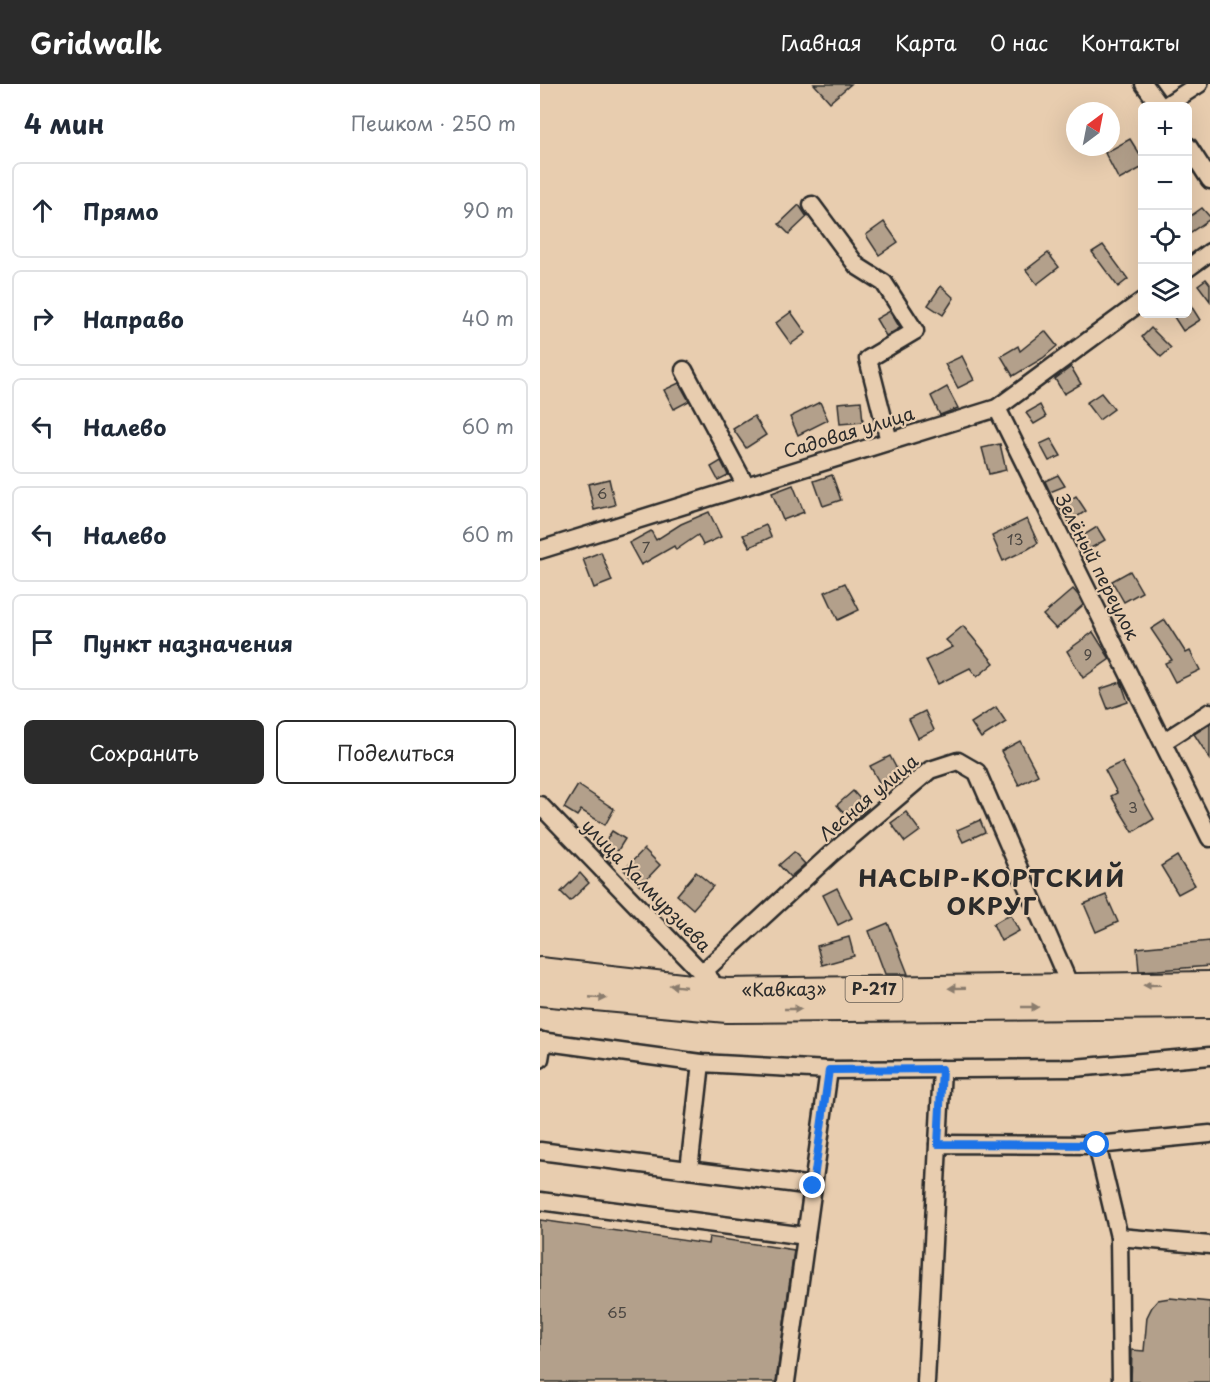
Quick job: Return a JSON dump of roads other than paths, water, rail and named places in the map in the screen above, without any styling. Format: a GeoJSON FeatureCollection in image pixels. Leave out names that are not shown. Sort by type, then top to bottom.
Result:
{"type":"FeatureCollection","features":[{"type":"Feature","properties":{"kind":"highway","name":"«Кавказ»"},"geometry":{"type":"LineString","coordinates":[[540,970],[726,991],[1210,984]]}},
{"type":"Feature","properties":{"kind":"highway","name":"«Кавказ»"},"geometry":{"type":"LineString","coordinates":[[540,993],[727,1010],[1210,1006]]}},
{"type":"Feature","properties":{"kind":"street"},"geometry":{"type":"LineString","coordinates":[[1144,84],[1157,102]]}},
{"type":"Feature","properties":{"kind":"street"},"geometry":{"type":"LineString","coordinates":[[1171,102],[1199,84]]}},
{"type":"Feature","properties":{"kind":"street"},"geometry":{"type":"LineString","coordinates":[[1192,152],[1210,180]]}},
{"type":"Feature","properties":{"kind":"street"},"geometry":{"type":"LineString","coordinates":[[812,205],[857,266],[884,283],[915,331],[868,359],[889,441]]}},
{"type":"Feature","properties":{"kind":"street"},"geometry":{"type":"LineString","coordinates":[[1192,265],[1210,252]]}},
{"type":"Feature","properties":{"kind":"street","name":"Садовая улица"},"geometry":{"type":"LineString","coordinates":[[540,550],[997,408],[1138,305]]}},
{"type":"Feature","properties":{"kind":"street"},"geometry":{"type":"LineString","coordinates":[[684,370],[746,486]]}},
{"type":"Feature","properties":{"kind":"street","name":"Зелёный переулок"},"geometry":{"type":"LineString","coordinates":[[997,408],[1210,838]]}},
{"type":"Feature","properties":{"kind":"street"},"geometry":{"type":"LineString","coordinates":[[1163,742],[1210,712]]}},
{"type":"Feature","properties":{"kind":"street","name":"Лесная улица"},"geometry":{"type":"LineString","coordinates":[[702,973],[831,854],[930,770],[958,761],[976,772],[1070,986]]}},
{"type":"Feature","properties":{"kind":"street","name":"улица Халмурзиева"},"geometry":{"type":"LineString","coordinates":[[540,805],[702,973],[726,991]]}},
{"type":"Feature","properties":{"kind":"street"},"geometry":{"type":"LineString","coordinates":[[540,1059],[541,1041],[701,1063],[829,1070],[1074,1068],[1210,1056]]}},
{"type":"Feature","properties":{"kind":"street"},"geometry":{"type":"LineString","coordinates":[[689,1170],[701,1063]]}},
{"type":"Feature","properties":{"kind":"street"},"geometry":{"type":"LineString","coordinates":[[926,1382],[942,1069]]}},
{"type":"Feature","properties":{"kind":"street"},"geometry":{"type":"LineString","coordinates":[[786,1382],[829,1070]]}},
{"type":"Feature","properties":{"kind":"street"},"geometry":{"type":"LineString","coordinates":[[938,1144],[1097,1145],[1210,1134]]}},
{"type":"Feature","properties":{"kind":"street"},"geometry":{"type":"LineString","coordinates":[[1097,1145],[1119,1237],[1121,1382]]}},
{"type":"Feature","properties":{"kind":"street"},"geometry":{"type":"LineString","coordinates":[[540,1150],[813,1186]]}},
{"type":"Feature","properties":{"kind":"street"},"geometry":{"type":"LineString","coordinates":[[540,1201],[806,1236]]}},
{"type":"Feature","properties":{"kind":"street"},"geometry":{"type":"LineString","coordinates":[[1119,1237],[1210,1245]]}},
{"type":"Feature","properties":{"kind":"district","name":"НАСЫР-КОРТСКИЙ ОКРУГ"},"geometry":{"type":"Point","coordinates":[992,893]}}]}
